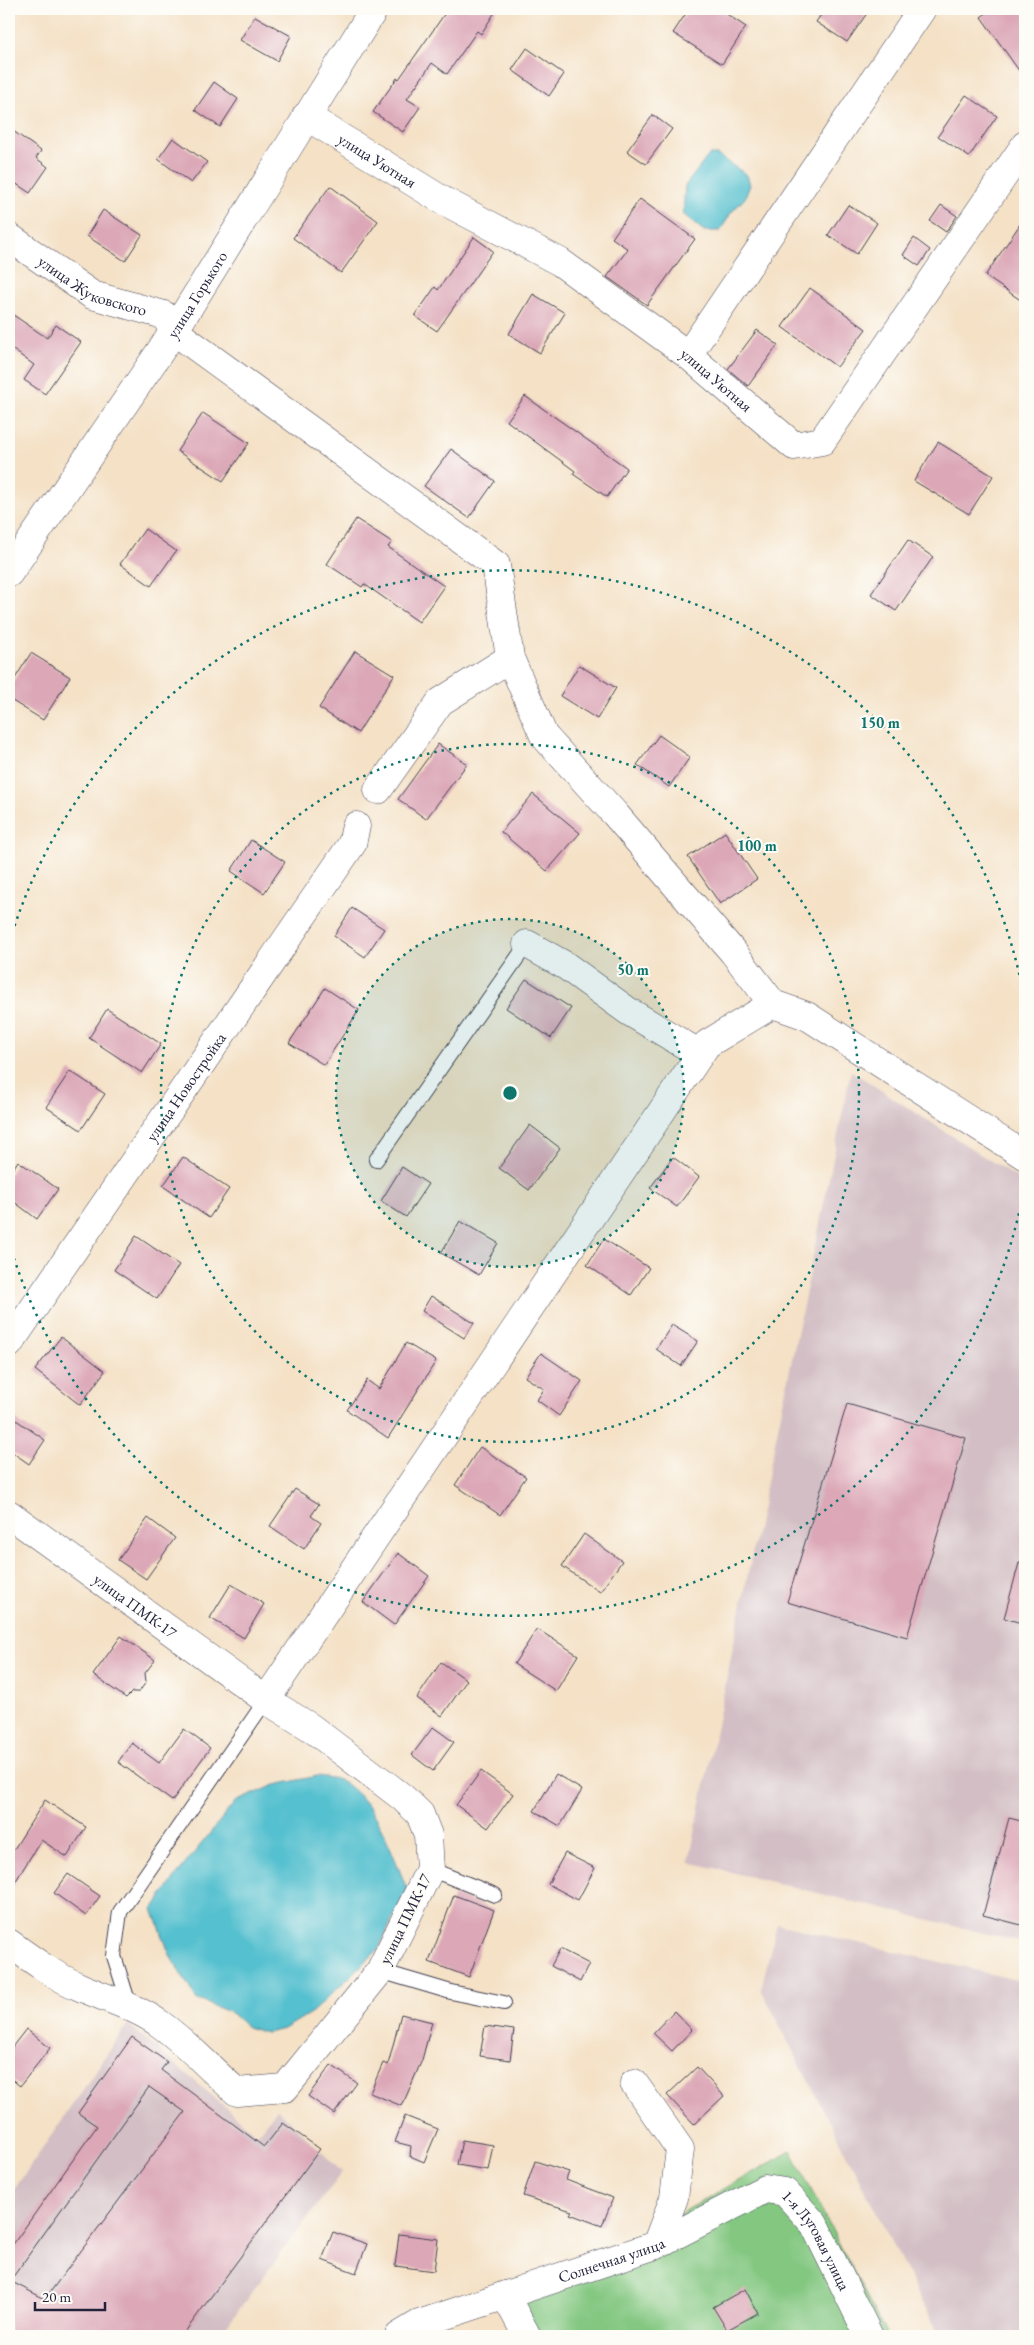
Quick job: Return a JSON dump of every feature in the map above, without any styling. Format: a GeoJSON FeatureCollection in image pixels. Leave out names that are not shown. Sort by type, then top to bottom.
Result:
{"type":"FeatureCollection","features":[{"type":"Feature","properties":{"kind":"street","name":"улица Горького"},"geometry":{"type":"LineString","coordinates":[[9,573],[174,331],[374,9]]}},
{"type":"Feature","properties":{"kind":"street"},"geometry":{"type":"LineString","coordinates":[[688,355],[922,9]]}},
{"type":"Feature","properties":{"kind":"street","name":"улица Уютная"},"geometry":{"type":"LineString","coordinates":[[306,116],[442,200],[560,262],[688,355],[794,446],[822,440],[1025,145]]}},
{"type":"Feature","properties":{"kind":"street","name":"улица Жуковского"},"geometry":{"type":"LineString","coordinates":[[9,237],[92,295],[164,315],[174,331],[496,565],[510,658],[544,736],[733,952],[773,1004]]}},
{"type":"Feature","properties":{"kind":"street"},"geometry":{"type":"LineString","coordinates":[[378,790],[440,702],[510,658]]}},
{"type":"Feature","properties":{"kind":"street","name":"улица Новостройка"},"geometry":{"type":"LineString","coordinates":[[9,1344],[352,844],[356,826]]}},
{"type":"Feature","properties":{"kind":"street"},"geometry":{"type":"LineString","coordinates":[[527,944],[566,966],[628,1011],[700,1054]]}},
{"type":"Feature","properties":{"kind":"street"},"geometry":{"type":"LineString","coordinates":[[266,1700],[708,1044],[773,1004],[807,1016],[1025,1156]]}},
{"type":"Feature","properties":{"kind":"street","name":"улица ПМК-17"},"geometry":{"type":"LineString","coordinates":[[9,1514],[266,1700],[310,1728],[402,1797],[420,1814],[428,1835],[430,1869],[380,1971],[285,2088],[237,2092],[159,2024],[130,2007],[80,1988],[58,1976],[9,1943]]}},
{"type":"Feature","properties":{"kind":"street","name":"Солнечная улица"},"geometry":{"type":"LineString","coordinates":[[399,2336],[419,2324],[656,2245],[674,2198],[680,2149],[634,2082]]}},
{"type":"Feature","properties":{"kind":"street","name":"1-я Луговая улица"},"geometry":{"type":"LineString","coordinates":[[656,2245],[765,2189],[785,2192],[814,2224],[869,2336]]}},
{"type":"Feature","properties":{"kind":"street"},"geometry":{"type":"LineString","coordinates":[[505,2295],[527,2336]]}},
{"type":"Feature","properties":{"kind":"lane"},"geometry":{"type":"LineString","coordinates":[[376,1160],[527,944]]}},
{"type":"Feature","properties":{"kind":"lane"},"geometry":{"type":"LineString","coordinates":[[130,2007],[114,1956],[120,1912],[266,1700]]}},
{"type":"Feature","properties":{"kind":"lane"},"geometry":{"type":"LineString","coordinates":[[430,1869],[495,1895]]}},
{"type":"Feature","properties":{"kind":"lane"},"geometry":{"type":"LineString","coordinates":[[380,1971],[451,1992],[504,2002]]}},
{"type":"Feature","properties":{"kind":"shaded area"},"geometry":{"type":"Polygon","coordinates":[[[851,1071],[1025,1183],[1025,1943],[689,1862],[851,1071]]]}},
{"type":"Feature","properties":{"kind":"shaded area"},"geometry":{"type":"Polygon","coordinates":[[[777,1924],[1025,1982],[1025,2336],[940,2336],[761,1989],[777,1924]]]}},
{"type":"Feature","properties":{"kind":"shaded area"},"geometry":{"type":"Polygon","coordinates":[[[128,2024],[257,2134],[277,2109],[342,2172],[219,2336],[9,2336],[9,2197],[128,2024]]]}},
{"type":"Feature","properties":{"kind":"green space"},"geometry":{"type":"Polygon","coordinates":[[[791,2151],[887,2336],[532,2336],[517,2306],[791,2151]]]}},
{"type":"Feature","properties":{"kind":"water"},"geometry":{"type":"Polygon","coordinates":[[[709,155],[717,155],[747,175],[750,185],[745,198],[731,213],[720,231],[704,231],[683,214],[685,186],[709,155]]]}},
{"type":"Feature","properties":{"kind":"water"},"geometry":{"type":"Polygon","coordinates":[[[317,1776],[343,1782],[366,1803],[375,1816],[389,1845],[407,1889],[378,1950],[312,2012],[284,2029],[266,2033],[247,2027],[231,2013],[196,1999],[169,1953],[153,1909],[182,1868],[235,1802],[275,1785],[317,1776]]]}},
{"type":"Feature","properties":{"kind":"building"},"geometry":{"type":"Polygon","coordinates":[[[448,9],[497,9],[481,34],[477,31],[447,74],[432,63],[407,99],[420,107],[403,132],[373,112],[397,78],[399,79],[448,9]]]}},
{"type":"Feature","properties":{"kind":"building"},"geometry":{"type":"Polygon","coordinates":[[[689,9],[719,9],[746,27],[722,64],[673,33],[689,9]]]}},
{"type":"Feature","properties":{"kind":"building"},"geometry":{"type":"Polygon","coordinates":[[[825,9],[870,9],[847,42],[816,22],[825,9]]]}},
{"type":"Feature","properties":{"kind":"building"},"geometry":{"type":"Polygon","coordinates":[[[992,9],[1025,9],[1025,79],[981,17],[992,9]]]}},
{"type":"Feature","properties":{"kind":"building"},"geometry":{"type":"Polygon","coordinates":[[[255,16],[291,36],[277,61],[240,40],[255,16]]]}},
{"type":"Feature","properties":{"kind":"building"},"geometry":{"type":"Polygon","coordinates":[[[527,48],[564,74],[549,96],[512,70],[527,48]]]}},
{"type":"Feature","properties":{"kind":"building"},"geometry":{"type":"Polygon","coordinates":[[[214,82],[238,99],[220,127],[195,110],[214,82]]]}},
{"type":"Feature","properties":{"kind":"building"},"geometry":{"type":"Polygon","coordinates":[[[966,95],[997,116],[969,157],[938,136],[966,95]]]}},
{"type":"Feature","properties":{"kind":"building"},"geometry":{"type":"Polygon","coordinates":[[[653,115],[672,129],[646,164],[627,151],[653,115]]]}},
{"type":"Feature","properties":{"kind":"building"},"geometry":{"type":"Polygon","coordinates":[[[9,128],[41,151],[36,158],[48,167],[30,193],[9,179],[9,128]]]}},
{"type":"Feature","properties":{"kind":"building"},"geometry":{"type":"Polygon","coordinates":[[[173,138],[207,162],[191,183],[158,159],[173,138]]]}},
{"type":"Feature","properties":{"kind":"building"},"geometry":{"type":"Polygon","coordinates":[[[330,186],[378,221],[341,273],[293,238],[330,186]]]}},
{"type":"Feature","properties":{"kind":"building"},"geometry":{"type":"Polygon","coordinates":[[[640,199],[695,239],[647,305],[607,277],[628,249],[612,238],[640,199]]]}},
{"type":"Feature","properties":{"kind":"building"},"geometry":{"type":"Polygon","coordinates":[[[848,205],[877,223],[857,254],[828,235],[848,205]]]}},
{"type":"Feature","properties":{"kind":"building"},"geometry":{"type":"Polygon","coordinates":[[[941,205],[957,216],[946,232],[930,221],[941,205]]]}},
{"type":"Feature","properties":{"kind":"building"},"geometry":{"type":"Polygon","coordinates":[[[103,210],[142,235],[125,261],[87,236],[103,210]]]}},
{"type":"Feature","properties":{"kind":"building"},"geometry":{"type":"Polygon","coordinates":[[[1025,217],[1025,303],[985,276],[1025,217]]]}},
{"type":"Feature","properties":{"kind":"building"},"geometry":{"type":"Polygon","coordinates":[[[474,237],[493,251],[437,331],[415,316],[435,287],[438,290],[474,237]]]}},
{"type":"Feature","properties":{"kind":"building"},"geometry":{"type":"Polygon","coordinates":[[[914,238],[930,250],[919,266],[903,255],[914,238]]]}},
{"type":"Feature","properties":{"kind":"building"},"geometry":{"type":"Polygon","coordinates":[[[810,288],[866,329],[837,367],[782,327],[810,288]]]}},
{"type":"Feature","properties":{"kind":"building"},"geometry":{"type":"Polygon","coordinates":[[[533,294],[565,313],[540,353],[509,334],[533,294]]]}},
{"type":"Feature","properties":{"kind":"building"},"geometry":{"type":"Polygon","coordinates":[[[9,312],[47,338],[56,325],[81,342],[45,394],[24,380],[34,365],[9,347],[9,312]]]}},
{"type":"Feature","properties":{"kind":"building"},"geometry":{"type":"Polygon","coordinates":[[[757,330],[778,345],[748,386],[728,369],[757,330]]]}},
{"type":"Feature","properties":{"kind":"building"},"geometry":{"type":"Polygon","coordinates":[[[525,396],[627,468],[607,497],[573,474],[575,471],[507,421],[525,396]]]}},
{"type":"Feature","properties":{"kind":"building"},"geometry":{"type":"Polygon","coordinates":[[[203,413],[249,443],[223,481],[177,451],[203,413]]]}},
{"type":"Feature","properties":{"kind":"building"},"geometry":{"type":"Polygon","coordinates":[[[938,442],[993,476],[969,514],[914,481],[938,442]]]}},
{"type":"Feature","properties":{"kind":"building"},"geometry":{"type":"Polygon","coordinates":[[[451,449],[495,481],[469,518],[424,486],[451,449]]]}},
{"type":"Feature","properties":{"kind":"building"},"geometry":{"type":"Polygon","coordinates":[[[356,519],[392,542],[388,547],[444,586],[419,622],[364,584],[362,587],[327,564],[356,519]]]}},
{"type":"Feature","properties":{"kind":"building"},"geometry":{"type":"Polygon","coordinates":[[[145,529],[176,551],[151,586],[120,564],[145,529]]]}},
{"type":"Feature","properties":{"kind":"building"},"geometry":{"type":"Polygon","coordinates":[[[908,540],[933,557],[896,611],[871,594],[908,540]]]}},
{"type":"Feature","properties":{"kind":"building"},"geometry":{"type":"Polygon","coordinates":[[[355,651],[394,675],[358,733],[319,708],[355,651]]]}},
{"type":"Feature","properties":{"kind":"building"},"geometry":{"type":"Polygon","coordinates":[[[31,653],[70,677],[43,720],[9,699],[9,688],[31,653]]]}},
{"type":"Feature","properties":{"kind":"building"},"geometry":{"type":"Polygon","coordinates":[[[579,665],[616,688],[597,719],[560,696],[579,665]]]}},
{"type":"Feature","properties":{"kind":"building"},"geometry":{"type":"Polygon","coordinates":[[[659,735],[690,757],[669,787],[637,765],[659,735]]]}},
{"type":"Feature","properties":{"kind":"building"},"geometry":{"type":"Polygon","coordinates":[[[438,744],[467,764],[426,819],[398,799],[438,744]]]}},
{"type":"Feature","properties":{"kind":"building"},"geometry":{"type":"Polygon","coordinates":[[[533,794],[580,833],[547,871],[501,832],[533,794]]]}},
{"type":"Feature","properties":{"kind":"building"},"geometry":{"type":"Polygon","coordinates":[[[725,832],[757,879],[720,904],[688,857],[725,832]]]}},
{"type":"Feature","properties":{"kind":"building"},"geometry":{"type":"Polygon","coordinates":[[[251,840],[285,862],[264,893],[231,871],[251,840]]]}},
{"type":"Feature","properties":{"kind":"building"},"geometry":{"type":"Polygon","coordinates":[[[352,908],[384,929],[365,957],[334,936],[352,908]]]}},
{"type":"Feature","properties":{"kind":"building"},"geometry":{"type":"Polygon","coordinates":[[[526,979],[571,1008],[551,1038],[506,1008],[526,979]]]}},
{"type":"Feature","properties":{"kind":"building"},"geometry":{"type":"Polygon","coordinates":[[[325,988],[359,1010],[324,1065],[289,1043],[325,988]]]}},
{"type":"Feature","properties":{"kind":"building"},"geometry":{"type":"Polygon","coordinates":[[[107,1009],[161,1044],[142,1073],[89,1038],[107,1009]]]}},
{"type":"Feature","properties":{"kind":"building"},"geometry":{"type":"Polygon","coordinates":[[[70,1071],[105,1094],[81,1130],[46,1107],[70,1071]]]}},
{"type":"Feature","properties":{"kind":"building"},"geometry":{"type":"Polygon","coordinates":[[[530,1125],[560,1148],[529,1190],[499,1168],[530,1125]]]}},
{"type":"Feature","properties":{"kind":"building"},"geometry":{"type":"Polygon","coordinates":[[[183,1157],[229,1189],[209,1218],[163,1186],[183,1157]]]}},
{"type":"Feature","properties":{"kind":"building"},"geometry":{"type":"Polygon","coordinates":[[[673,1157],[699,1177],[677,1207],[650,1188],[673,1157]]]}},
{"type":"Feature","properties":{"kind":"building"},"geometry":{"type":"Polygon","coordinates":[[[18,1161],[58,1189],[37,1219],[9,1198],[9,1175],[18,1161]]]}},
{"type":"Feature","properties":{"kind":"building"},"geometry":{"type":"Polygon","coordinates":[[[402,1167],[428,1184],[406,1217],[381,1201],[402,1167]]]}},
{"type":"Feature","properties":{"kind":"building"},"geometry":{"type":"Polygon","coordinates":[[[460,1221],[498,1243],[479,1275],[441,1253],[460,1221]]]}},
{"type":"Feature","properties":{"kind":"building"},"geometry":{"type":"Polygon","coordinates":[[[136,1236],[179,1265],[157,1299],[114,1270],[136,1236]]]}},
{"type":"Feature","properties":{"kind":"building"},"geometry":{"type":"Polygon","coordinates":[[[604,1239],[649,1268],[631,1295],[587,1265],[604,1239]]]}},
{"type":"Feature","properties":{"kind":"building"},"geometry":{"type":"Polygon","coordinates":[[[431,1296],[474,1323],[464,1338],[422,1311],[431,1296]]]}},
{"type":"Feature","properties":{"kind":"building"},"geometry":{"type":"Polygon","coordinates":[[[672,1325],[698,1341],[681,1366],[656,1349],[672,1325]]]}},
{"type":"Feature","properties":{"kind":"building"},"geometry":{"type":"Polygon","coordinates":[[[61,1337],[105,1371],[80,1405],[35,1370],[61,1337]]]}},
{"type":"Feature","properties":{"kind":"building"},"geometry":{"type":"Polygon","coordinates":[[[406,1343],[436,1361],[388,1438],[347,1410],[367,1380],[379,1389],[406,1343]]]}},
{"type":"Feature","properties":{"kind":"building"},"geometry":{"type":"Polygon","coordinates":[[[541,1353],[582,1381],[559,1416],[537,1400],[544,1389],[525,1377],[541,1353]]]}},
{"type":"Feature","properties":{"kind":"building"},"geometry":{"type":"Polygon","coordinates":[[[847,1404],[966,1438],[907,1637],[787,1602],[847,1404]]]}},
{"type":"Feature","properties":{"kind":"building"},"geometry":{"type":"Polygon","coordinates":[[[9,1415],[45,1440],[29,1464],[9,1450],[9,1415]]]}},
{"type":"Feature","properties":{"kind":"building"},"geometry":{"type":"Polygon","coordinates":[[[480,1447],[526,1477],[500,1515],[455,1485],[480,1447]]]}},
{"type":"Feature","properties":{"kind":"building"},"geometry":{"type":"Polygon","coordinates":[[[295,1489],[319,1504],[311,1516],[321,1523],[304,1549],[270,1526],[295,1489]]]}},
{"type":"Feature","properties":{"kind":"building"},"geometry":{"type":"Polygon","coordinates":[[[148,1518],[175,1538],[146,1579],[118,1560],[148,1518]]]}},
{"type":"Feature","properties":{"kind":"building"},"geometry":{"type":"Polygon","coordinates":[[[584,1534],[622,1561],[600,1592],[562,1566],[584,1534]]]}},
{"type":"Feature","properties":{"kind":"building"},"geometry":{"type":"Polygon","coordinates":[[[398,1553],[429,1576],[394,1625],[363,1602],[398,1553]]]}},
{"type":"Feature","properties":{"kind":"building"},"geometry":{"type":"Polygon","coordinates":[[[1019,1563],[1025,1563],[1025,1624],[1004,1618],[1019,1563]]]}},
{"type":"Feature","properties":{"kind":"building"},"geometry":{"type":"Polygon","coordinates":[[[231,1584],[264,1604],[244,1638],[210,1618],[231,1584]]]}},
{"type":"Feature","properties":{"kind":"building"},"geometry":{"type":"Polygon","coordinates":[[[537,1629],[578,1655],[556,1691],[514,1664],[537,1629]]]}},
{"type":"Feature","properties":{"kind":"building"},"geometry":{"type":"Polygon","coordinates":[[[121,1636],[155,1660],[145,1673],[146,1682],[139,1692],[132,1692],[126,1698],[93,1675],[121,1636]]]}},
{"type":"Feature","properties":{"kind":"building"},"geometry":{"type":"Polygon","coordinates":[[[441,1662],[467,1680],[442,1716],[417,1698],[441,1662]]]}},
{"type":"Feature","properties":{"kind":"building"},"geometry":{"type":"Polygon","coordinates":[[[433,1727],[454,1742],[433,1771],[412,1755],[433,1727]]]}},
{"type":"Feature","properties":{"kind":"building"},"geometry":{"type":"Polygon","coordinates":[[[184,1729],[210,1748],[172,1801],[118,1762],[132,1743],[159,1763],[184,1729]]]}},
{"type":"Feature","properties":{"kind":"building"},"geometry":{"type":"Polygon","coordinates":[[[481,1771],[513,1794],[488,1828],[456,1805],[481,1771]]]}},
{"type":"Feature","properties":{"kind":"building"},"geometry":{"type":"Polygon","coordinates":[[[556,1774],[582,1790],[560,1826],[534,1811],[556,1774]]]}},
{"type":"Feature","properties":{"kind":"building"},"geometry":{"type":"Polygon","coordinates":[[[45,1800],[86,1827],[67,1857],[41,1840],[9,1892],[9,1857],[45,1800]]]}},
{"type":"Feature","properties":{"kind":"building"},"geometry":{"type":"Polygon","coordinates":[[[1009,1818],[1025,1822],[1025,1926],[983,1915],[1009,1818]]]}},
{"type":"Feature","properties":{"kind":"building"},"geometry":{"type":"Polygon","coordinates":[[[565,1853],[595,1868],[578,1900],[548,1884],[565,1853]]]}},
{"type":"Feature","properties":{"kind":"building"},"geometry":{"type":"Polygon","coordinates":[[[68,1874],[100,1896],[86,1916],[54,1893],[68,1874]]]}},
{"type":"Feature","properties":{"kind":"building"},"geometry":{"type":"Polygon","coordinates":[[[454,1895],[494,1910],[469,1977],[429,1962],[454,1895]]]}},
{"type":"Feature","properties":{"kind":"building"},"geometry":{"type":"Polygon","coordinates":[[[560,1949],[589,1964],[580,1982],[551,1966],[560,1949]]]}},
{"type":"Feature","properties":{"kind":"building"},"geometry":{"type":"Polygon","coordinates":[[[674,2011],[692,2030],[672,2051],[653,2033],[674,2011]]]}},
{"type":"Feature","properties":{"kind":"building"},"geometry":{"type":"Polygon","coordinates":[[[401,2014],[432,2022],[422,2060],[402,2106],[370,2093],[383,2063],[388,2065],[401,2014]]]}},
{"type":"Feature","properties":{"kind":"building"},"geometry":{"type":"Polygon","coordinates":[[[485,2026],[514,2030],[510,2060],[480,2056],[485,2026]]]}},
{"type":"Feature","properties":{"kind":"building"},"geometry":{"type":"Polygon","coordinates":[[[26,2029],[50,2048],[20,2086],[9,2077],[9,2051],[26,2029]]]}},
{"type":"Feature","properties":{"kind":"building"},"geometry":{"type":"Polygon","coordinates":[[[132,2037],[167,2062],[161,2070],[264,2147],[283,2123],[320,2149],[182,2336],[9,2336],[9,2250],[97,2126],[78,2113],[132,2037]],[[149,2087],[10,2281],[45,2299],[185,2112],[149,2087]]]}},
{"type":"Feature","properties":{"kind":"building"},"geometry":{"type":"Polygon","coordinates":[[[331,2065],[357,2083],[334,2114],[308,2096],[331,2065]]]}},
{"type":"Feature","properties":{"kind":"building"},"geometry":{"type":"Polygon","coordinates":[[[697,2067],[724,2096],[694,2124],[667,2095],[697,2067]]]}},
{"type":"Feature","properties":{"kind":"building"},"geometry":{"type":"Polygon","coordinates":[[[405,2116],[438,2129],[424,2162],[410,2156],[411,2146],[395,2142],[405,2116]]]}},
{"type":"Feature","properties":{"kind":"building"},"geometry":{"type":"Polygon","coordinates":[[[462,2140],[493,2145],[488,2170],[457,2165],[462,2140]]]}},
{"type":"Feature","properties":{"kind":"building"},"geometry":{"type":"Polygon","coordinates":[[[535,2161],[569,2172],[566,2180],[613,2198],[602,2226],[570,2214],[572,2211],[523,2196],[535,2161]]]}},
{"type":"Feature","properties":{"kind":"building"},"geometry":{"type":"Polygon","coordinates":[[[333,2232],[367,2244],[356,2273],[322,2260],[333,2232]]]}},
{"type":"Feature","properties":{"kind":"building"},"geometry":{"type":"Polygon","coordinates":[[[399,2234],[438,2239],[434,2271],[395,2266],[399,2234]]]}},
{"type":"Feature","properties":{"kind":"building"},"geometry":{"type":"Polygon","coordinates":[[[745,2289],[758,2313],[727,2330],[713,2307],[745,2289]]]}}]}
